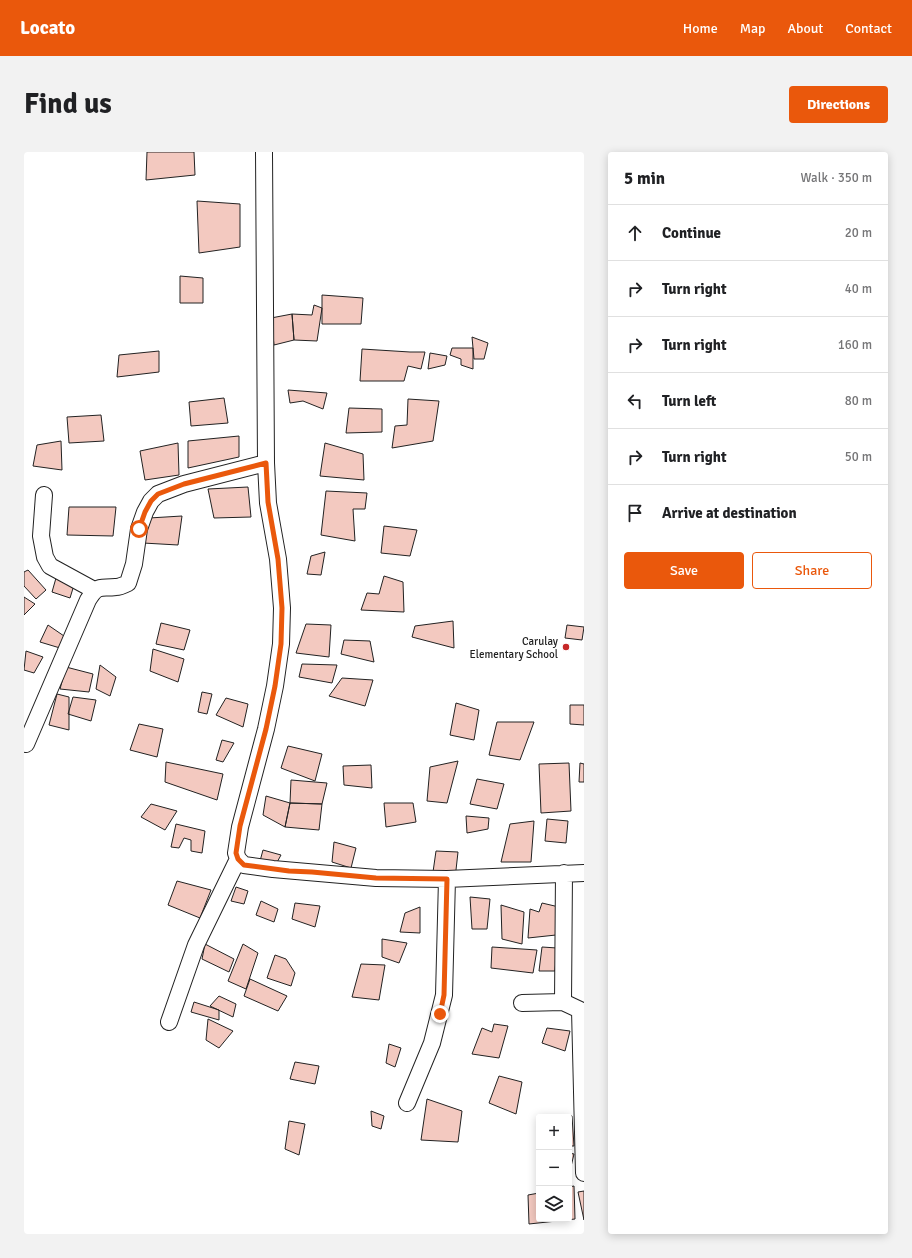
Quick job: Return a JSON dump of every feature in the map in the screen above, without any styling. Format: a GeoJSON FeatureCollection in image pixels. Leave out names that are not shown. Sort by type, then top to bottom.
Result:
{"type":"FeatureCollection","features":[{"type":"Feature","properties":{"kind":"street"},"geometry":{"type":"LineString","coordinates":[[264,152],[266,463],[268,502],[278,559],[282,608],[281,644],[275,686],[266,729],[240,826],[236,853],[238,859],[244,865],[289,871],[376,878],[447,879],[584,873]]}},
{"type":"Feature","properties":{"kind":"street"},"geometry":{"type":"LineString","coordinates":[[26,744],[88,600],[94,590],[101,587],[116,587],[128,583],[134,564],[139,529],[151,501],[158,494],[184,484],[266,463]]}},
{"type":"Feature","properties":{"kind":"street"},"geometry":{"type":"LineString","coordinates":[[44,495],[40,536],[45,557],[50,566],[94,590]]}},
{"type":"Feature","properties":{"kind":"street"},"geometry":{"type":"LineString","coordinates":[[169,1022],[196,945],[238,859]]}},
{"type":"Feature","properties":{"kind":"street"},"geometry":{"type":"LineString","coordinates":[[563,1002],[564,873]]}},
{"type":"Feature","properties":{"kind":"street"},"geometry":{"type":"LineString","coordinates":[[407,1103],[432,1043],[444,995],[447,879]]}},
{"type":"Feature","properties":{"kind":"street"},"geometry":{"type":"LineString","coordinates":[[522,1002],[563,1002],[580,1010],[584,1173]]}},
{"type":"Feature","properties":{"kind":"building"},"geometry":{"type":"Polygon","coordinates":[[[147,152],[194,152],[195,175],[146,180],[147,152]]]}},
{"type":"Feature","properties":{"kind":"building"},"geometry":{"type":"Polygon","coordinates":[[[197,201],[240,204],[240,247],[199,253],[197,201]]]}},
{"type":"Feature","properties":{"kind":"building"},"geometry":{"type":"Polygon","coordinates":[[[180,276],[203,278],[203,303],[180,303],[180,276]]]}},
{"type":"Feature","properties":{"kind":"building"},"geometry":{"type":"Polygon","coordinates":[[[322,295],[363,298],[361,324],[322,324],[322,295]]]}},
{"type":"Feature","properties":{"kind":"building"},"geometry":{"type":"Polygon","coordinates":[[[314,305],[322,308],[317,341],[294,340],[292,314],[312,315],[314,305]]]}},
{"type":"Feature","properties":{"kind":"building"},"geometry":{"type":"Polygon","coordinates":[[[292,314],[294,340],[274,345],[271,318],[292,314]]]}},
{"type":"Feature","properties":{"kind":"building"},"geometry":{"type":"Polygon","coordinates":[[[472,337],[488,343],[484,359],[474,359],[472,337]]]}},
{"type":"Feature","properties":{"kind":"building"},"geometry":{"type":"Polygon","coordinates":[[[452,348],[473,348],[473,369],[461,365],[461,359],[450,355],[452,348]]]}},
{"type":"Feature","properties":{"kind":"building"},"geometry":{"type":"Polygon","coordinates":[[[362,349],[425,352],[421,369],[408,366],[404,381],[360,381],[362,349]]]}},
{"type":"Feature","properties":{"kind":"building"},"geometry":{"type":"Polygon","coordinates":[[[159,351],[159,372],[117,377],[119,355],[159,351]]]}},
{"type":"Feature","properties":{"kind":"building"},"geometry":{"type":"Polygon","coordinates":[[[430,353],[447,356],[445,365],[428,369],[430,353]]]}},
{"type":"Feature","properties":{"kind":"building"},"geometry":{"type":"Polygon","coordinates":[[[288,390],[327,393],[323,409],[303,401],[290,403],[288,390]]]}},
{"type":"Feature","properties":{"kind":"building"},"geometry":{"type":"Polygon","coordinates":[[[224,398],[228,423],[191,426],[189,402],[224,398]]]}},
{"type":"Feature","properties":{"kind":"building"},"geometry":{"type":"Polygon","coordinates":[[[408,399],[439,401],[433,441],[392,448],[395,426],[407,425],[408,399]]]}},
{"type":"Feature","properties":{"kind":"building"},"geometry":{"type":"Polygon","coordinates":[[[349,408],[382,409],[382,432],[346,433],[349,408]]]}},
{"type":"Feature","properties":{"kind":"building"},"geometry":{"type":"Polygon","coordinates":[[[101,415],[104,441],[69,443],[67,417],[101,415]]]}},
{"type":"Feature","properties":{"kind":"building"},"geometry":{"type":"Polygon","coordinates":[[[239,436],[239,457],[188,468],[188,441],[239,436]]]}},
{"type":"Feature","properties":{"kind":"building"},"geometry":{"type":"Polygon","coordinates":[[[61,441],[62,470],[33,466],[37,445],[61,441]]]}},
{"type":"Feature","properties":{"kind":"building"},"geometry":{"type":"Polygon","coordinates":[[[178,443],[179,475],[145,480],[140,451],[178,443]]]}},
{"type":"Feature","properties":{"kind":"building"},"geometry":{"type":"Polygon","coordinates":[[[325,443],[363,454],[364,480],[320,476],[325,443]]]}},
{"type":"Feature","properties":{"kind":"building"},"geometry":{"type":"Polygon","coordinates":[[[248,487],[251,517],[214,518],[208,489],[248,487]]]}},
{"type":"Feature","properties":{"kind":"building"},"geometry":{"type":"Polygon","coordinates":[[[326,491],[367,493],[365,509],[353,509],[355,541],[321,535],[326,491]]]}},
{"type":"Feature","properties":{"kind":"building"},"geometry":{"type":"Polygon","coordinates":[[[69,507],[116,507],[113,536],[67,535],[69,507]]]}},
{"type":"Feature","properties":{"kind":"building"},"geometry":{"type":"Polygon","coordinates":[[[182,516],[178,545],[143,543],[149,518],[182,516]]]}},
{"type":"Feature","properties":{"kind":"building"},"geometry":{"type":"Polygon","coordinates":[[[384,526],[417,530],[410,556],[381,553],[384,526]]]}},
{"type":"Feature","properties":{"kind":"building"},"geometry":{"type":"Polygon","coordinates":[[[325,552],[321,575],[307,574],[311,556],[325,552]]]}},
{"type":"Feature","properties":{"kind":"building"},"geometry":{"type":"Polygon","coordinates":[[[28,570],[46,590],[36,599],[24,586],[24,572],[28,570]]]}},
{"type":"Feature","properties":{"kind":"building"},"geometry":{"type":"Polygon","coordinates":[[[384,576],[403,582],[404,612],[361,610],[367,593],[379,594],[384,576]]]}},
{"type":"Feature","properties":{"kind":"building"},"geometry":{"type":"Polygon","coordinates":[[[56,578],[74,585],[70,598],[52,592],[56,578]]]}},
{"type":"Feature","properties":{"kind":"building"},"geometry":{"type":"Polygon","coordinates":[[[24,597],[35,604],[24,615],[24,597]]]}},
{"type":"Feature","properties":{"kind":"building"},"geometry":{"type":"Polygon","coordinates":[[[453,621],[454,648],[412,637],[415,626],[453,621]]]}},
{"type":"Feature","properties":{"kind":"building"},"geometry":{"type":"Polygon","coordinates":[[[161,623],[190,630],[184,650],[156,644],[161,623]]]}},
{"type":"Feature","properties":{"kind":"building"},"geometry":{"type":"Polygon","coordinates":[[[306,624],[331,625],[329,657],[296,653],[306,624]]]}},
{"type":"Feature","properties":{"kind":"building"},"geometry":{"type":"Polygon","coordinates":[[[48,625],[64,636],[60,648],[40,642],[48,625]]]}},
{"type":"Feature","properties":{"kind":"building"},"geometry":{"type":"Polygon","coordinates":[[[567,625],[584,627],[582,640],[565,638],[567,625]]]}},
{"type":"Feature","properties":{"kind":"building"},"geometry":{"type":"Polygon","coordinates":[[[344,640],[370,641],[374,662],[341,654],[344,640]]]}},
{"type":"Feature","properties":{"kind":"building"},"geometry":{"type":"Polygon","coordinates":[[[153,649],[184,659],[178,682],[150,671],[153,649]]]}},
{"type":"Feature","properties":{"kind":"building"},"geometry":{"type":"Polygon","coordinates":[[[26,651],[43,657],[34,673],[24,670],[26,651]]]}},
{"type":"Feature","properties":{"kind":"building"},"geometry":{"type":"Polygon","coordinates":[[[302,664],[337,665],[332,683],[299,677],[302,664]]]}},
{"type":"Feature","properties":{"kind":"building"},"geometry":{"type":"Polygon","coordinates":[[[100,665],[116,677],[110,696],[96,689],[100,665]]]}},
{"type":"Feature","properties":{"kind":"building"},"geometry":{"type":"Polygon","coordinates":[[[66,667],[93,674],[89,692],[60,689],[66,667]]]}},
{"type":"Feature","properties":{"kind":"building"},"geometry":{"type":"Polygon","coordinates":[[[342,678],[373,680],[365,706],[329,696],[342,678]]]}},
{"type":"Feature","properties":{"kind":"building"},"geometry":{"type":"Polygon","coordinates":[[[202,692],[212,694],[207,714],[198,712],[202,692]]]}},
{"type":"Feature","properties":{"kind":"building"},"geometry":{"type":"Polygon","coordinates":[[[57,694],[69,697],[69,730],[49,725],[57,694]]]}},
{"type":"Feature","properties":{"kind":"building"},"geometry":{"type":"Polygon","coordinates":[[[73,697],[96,700],[91,721],[68,714],[73,697]]]}},
{"type":"Feature","properties":{"kind":"building"},"geometry":{"type":"Polygon","coordinates":[[[226,698],[248,704],[243,727],[216,715],[226,698]]]}},
{"type":"Feature","properties":{"kind":"building"},"geometry":{"type":"Polygon","coordinates":[[[456,703],[479,710],[474,740],[450,735],[456,703]]]}},
{"type":"Feature","properties":{"kind":"building"},"geometry":{"type":"Polygon","coordinates":[[[570,705],[584,705],[584,725],[570,724],[570,705]]]}},
{"type":"Feature","properties":{"kind":"building"},"geometry":{"type":"Polygon","coordinates":[[[497,722],[534,722],[520,760],[489,755],[497,722]]]}},
{"type":"Feature","properties":{"kind":"building"},"geometry":{"type":"Polygon","coordinates":[[[139,724],[163,729],[157,757],[130,750],[139,724]]]}},
{"type":"Feature","properties":{"kind":"building"},"geometry":{"type":"Polygon","coordinates":[[[222,740],[234,743],[223,762],[216,760],[222,740]]]}},
{"type":"Feature","properties":{"kind":"building"},"geometry":{"type":"Polygon","coordinates":[[[288,746],[322,754],[315,781],[281,768],[288,746]]]}},
{"type":"Feature","properties":{"kind":"building"},"geometry":{"type":"Polygon","coordinates":[[[458,761],[447,803],[427,801],[430,767],[458,761]]]}},
{"type":"Feature","properties":{"kind":"building"},"geometry":{"type":"Polygon","coordinates":[[[166,762],[223,774],[217,800],[165,782],[166,762]]]}},
{"type":"Feature","properties":{"kind":"building"},"geometry":{"type":"Polygon","coordinates":[[[569,763],[571,811],[541,813],[539,764],[569,763]]]}},
{"type":"Feature","properties":{"kind":"building"},"geometry":{"type":"Polygon","coordinates":[[[580,763],[584,764],[584,782],[579,782],[580,763]]]}},
{"type":"Feature","properties":{"kind":"building"},"geometry":{"type":"Polygon","coordinates":[[[371,765],[372,788],[344,785],[343,766],[371,765]]]}},
{"type":"Feature","properties":{"kind":"building"},"geometry":{"type":"Polygon","coordinates":[[[477,779],[504,784],[497,809],[470,804],[477,779]]]}},
{"type":"Feature","properties":{"kind":"building"},"geometry":{"type":"Polygon","coordinates":[[[291,780],[327,783],[322,804],[290,803],[291,780]]]}},
{"type":"Feature","properties":{"kind":"building"},"geometry":{"type":"Polygon","coordinates":[[[266,796],[290,803],[285,827],[263,815],[266,796]]]}},
{"type":"Feature","properties":{"kind":"building"},"geometry":{"type":"Polygon","coordinates":[[[290,803],[322,804],[319,830],[285,827],[290,803]]]}},
{"type":"Feature","properties":{"kind":"building"},"geometry":{"type":"Polygon","coordinates":[[[384,803],[413,803],[416,822],[386,827],[384,803]]]}},
{"type":"Feature","properties":{"kind":"building"},"geometry":{"type":"Polygon","coordinates":[[[151,804],[177,811],[165,830],[141,817],[151,804]]]}},
{"type":"Feature","properties":{"kind":"building"},"geometry":{"type":"Polygon","coordinates":[[[466,816],[489,818],[488,829],[467,833],[466,816]]]}},
{"type":"Feature","properties":{"kind":"building"},"geometry":{"type":"Polygon","coordinates":[[[547,819],[568,821],[566,843],[545,841],[547,819]]]}},
{"type":"Feature","properties":{"kind":"building"},"geometry":{"type":"Polygon","coordinates":[[[534,821],[531,862],[501,862],[510,824],[534,821]]]}},
{"type":"Feature","properties":{"kind":"building"},"geometry":{"type":"Polygon","coordinates":[[[176,824],[205,831],[202,853],[191,851],[191,840],[184,838],[179,848],[171,847],[176,824]]]}},
{"type":"Feature","properties":{"kind":"building"},"geometry":{"type":"Polygon","coordinates":[[[334,842],[356,848],[351,868],[332,862],[334,842]]]}},
{"type":"Feature","properties":{"kind":"building"},"geometry":{"type":"Polygon","coordinates":[[[263,850],[281,855],[275,866],[260,861],[263,850]]]}},
{"type":"Feature","properties":{"kind":"building"},"geometry":{"type":"Polygon","coordinates":[[[436,851],[458,852],[455,879],[433,872],[436,851]]]}},
{"type":"Feature","properties":{"kind":"building"},"geometry":{"type":"Polygon","coordinates":[[[177,881],[211,890],[200,918],[168,905],[177,881]]]}},
{"type":"Feature","properties":{"kind":"building"},"geometry":{"type":"Polygon","coordinates":[[[236,887],[248,891],[244,904],[231,901],[236,887]]]}},
{"type":"Feature","properties":{"kind":"building"},"geometry":{"type":"Polygon","coordinates":[[[470,897],[490,899],[487,929],[472,929],[470,897]]]}},
{"type":"Feature","properties":{"kind":"building"},"geometry":{"type":"Polygon","coordinates":[[[261,901],[278,909],[274,922],[256,915],[261,901]]]}},
{"type":"Feature","properties":{"kind":"building"},"geometry":{"type":"Polygon","coordinates":[[[295,903],[320,906],[315,927],[292,919],[295,903]]]}},
{"type":"Feature","properties":{"kind":"building"},"geometry":{"type":"Polygon","coordinates":[[[542,903],[559,907],[556,935],[528,938],[530,909],[539,912],[542,903]]]}},
{"type":"Feature","properties":{"kind":"building"},"geometry":{"type":"Polygon","coordinates":[[[501,905],[524,912],[522,944],[502,939],[501,905]]]}},
{"type":"Feature","properties":{"kind":"building"},"geometry":{"type":"Polygon","coordinates":[[[420,907],[420,933],[400,932],[405,913],[420,907]]]}},
{"type":"Feature","properties":{"kind":"building"},"geometry":{"type":"Polygon","coordinates":[[[382,939],[407,943],[399,963],[382,957],[382,939]]]}},
{"type":"Feature","properties":{"kind":"building"},"geometry":{"type":"Polygon","coordinates":[[[205,944],[234,959],[229,972],[202,959],[205,944]]]}},
{"type":"Feature","properties":{"kind":"building"},"geometry":{"type":"Polygon","coordinates":[[[243,944],[258,953],[246,989],[228,981],[243,944]]]}},
{"type":"Feature","properties":{"kind":"building"},"geometry":{"type":"Polygon","coordinates":[[[492,947],[537,950],[533,973],[491,968],[492,947]]]}},
{"type":"Feature","properties":{"kind":"building"},"geometry":{"type":"Polygon","coordinates":[[[542,947],[557,948],[555,971],[539,971],[542,947]]]}},
{"type":"Feature","properties":{"kind":"building"},"geometry":{"type":"Polygon","coordinates":[[[275,955],[286,959],[295,973],[291,986],[267,978],[275,955]]]}},
{"type":"Feature","properties":{"kind":"building"},"geometry":{"type":"Polygon","coordinates":[[[361,964],[385,965],[379,1000],[352,997],[361,964]]]}},
{"type":"Feature","properties":{"kind":"building"},"geometry":{"type":"Polygon","coordinates":[[[250,979],[287,996],[278,1011],[244,996],[250,979]]]}},
{"type":"Feature","properties":{"kind":"building"},"geometry":{"type":"Polygon","coordinates":[[[219,996],[236,1004],[233,1017],[210,1006],[219,996]]]}},
{"type":"Feature","properties":{"kind":"building"},"geometry":{"type":"Polygon","coordinates":[[[194,1002],[219,1010],[219,1020],[191,1012],[194,1002]]]}},
{"type":"Feature","properties":{"kind":"building"},"geometry":{"type":"Polygon","coordinates":[[[208,1019],[233,1031],[219,1048],[206,1040],[208,1019]]]}},
{"type":"Feature","properties":{"kind":"building"},"geometry":{"type":"Polygon","coordinates":[[[494,1024],[508,1026],[499,1058],[472,1054],[482,1028],[492,1032],[494,1024]]]}},
{"type":"Feature","properties":{"kind":"building"},"geometry":{"type":"Polygon","coordinates":[[[547,1028],[570,1031],[565,1051],[542,1043],[547,1028]]]}},
{"type":"Feature","properties":{"kind":"building"},"geometry":{"type":"Polygon","coordinates":[[[389,1044],[401,1048],[395,1067],[386,1063],[389,1044]]]}},
{"type":"Feature","properties":{"kind":"building"},"geometry":{"type":"Polygon","coordinates":[[[295,1062],[319,1066],[315,1084],[290,1079],[295,1062]]]}},
{"type":"Feature","properties":{"kind":"building"},"geometry":{"type":"Polygon","coordinates":[[[499,1076],[522,1082],[516,1114],[489,1103],[499,1076]]]}},
{"type":"Feature","properties":{"kind":"building"},"geometry":{"type":"Polygon","coordinates":[[[427,1099],[462,1111],[458,1142],[421,1140],[427,1099]]]}},
{"type":"Feature","properties":{"kind":"building"},"geometry":{"type":"Polygon","coordinates":[[[371,1111],[384,1116],[381,1129],[372,1126],[371,1111]]]}},
{"type":"Feature","properties":{"kind":"building"},"geometry":{"type":"Polygon","coordinates":[[[572,1116],[574,1146],[572,1146],[572,1116]]]}},
{"type":"Feature","properties":{"kind":"building"},"geometry":{"type":"Polygon","coordinates":[[[289,1121],[305,1124],[299,1155],[285,1149],[289,1121]]]}},
{"type":"Feature","properties":{"kind":"building"},"geometry":{"type":"Polygon","coordinates":[[[572,1186],[574,1186],[575,1219],[572,1219],[572,1186]]]}},
{"type":"Feature","properties":{"kind":"building"},"geometry":{"type":"Polygon","coordinates":[[[584,1191],[584,1220],[578,1192],[584,1191]]]}},
{"type":"Feature","properties":{"kind":"building"},"geometry":{"type":"Polygon","coordinates":[[[536,1194],[536,1222],[547,1222],[529,1224],[528,1195],[536,1194]]]}},
{"type":"Feature","properties":{"kind":"place","name":"Carulay Elementary School"},"geometry":{"type":"Point","coordinates":[566,647]}},
{"type":"Feature","properties":{"kind":"route"},"geometry":{"type":"LineString","coordinates":[[139,529],[145,512],[151,501],[158,494],[184,484],[266,463],[268,502],[278,559],[282,608],[281,644],[275,686],[266,729],[240,826],[236,853],[238,859],[244,865],[273,870],[376,878],[447,879],[444,995],[440,1014]]}}]}
